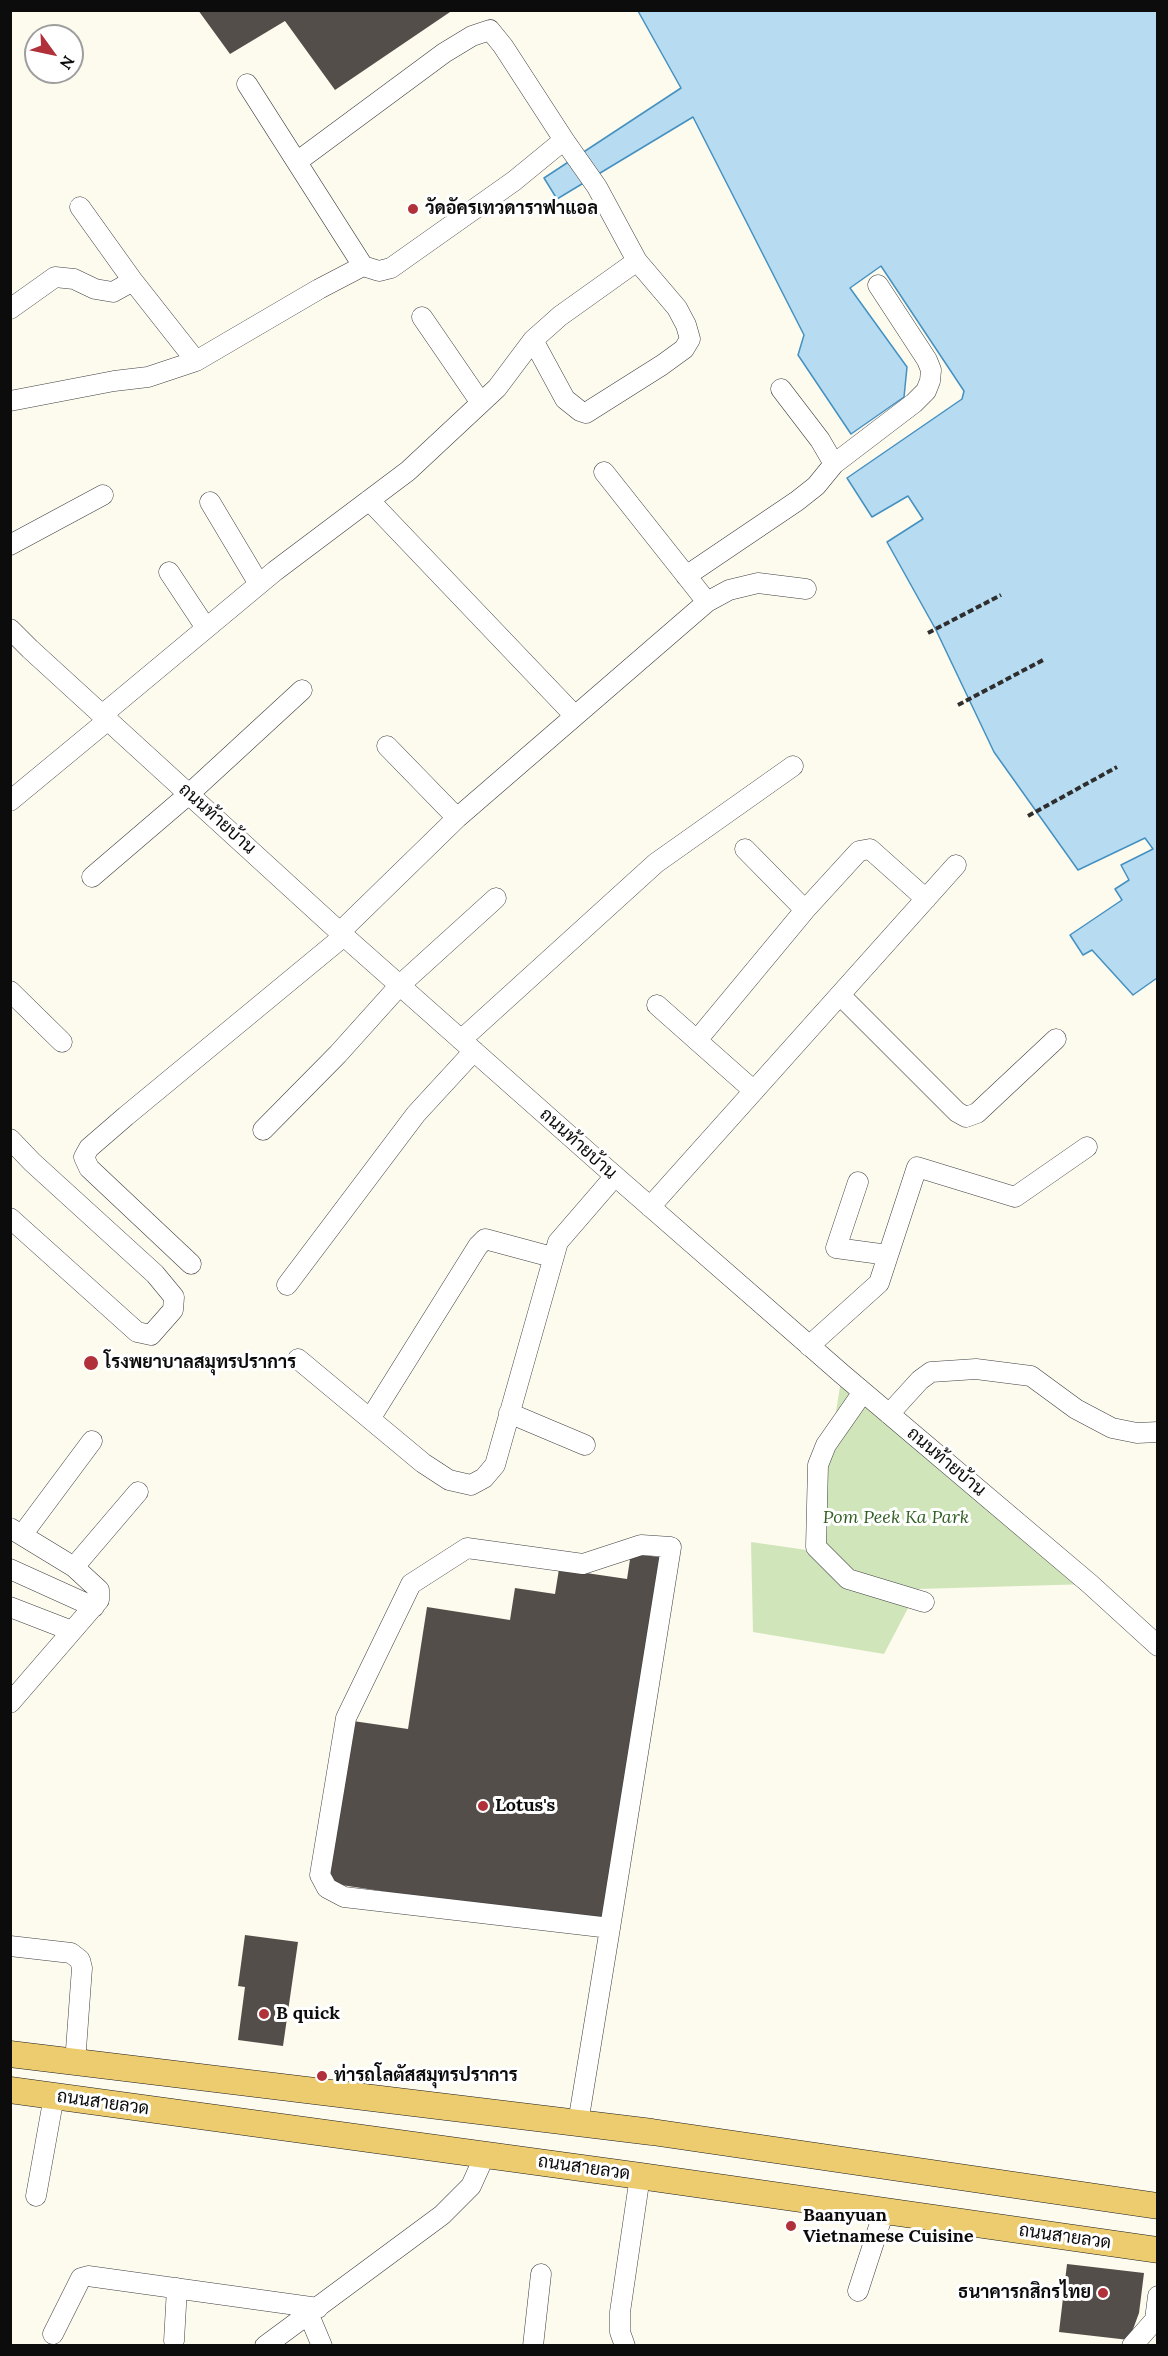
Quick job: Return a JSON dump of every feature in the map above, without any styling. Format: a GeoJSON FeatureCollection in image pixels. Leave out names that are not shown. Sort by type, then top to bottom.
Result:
{"type":"FeatureCollection","features":[{"type":"Feature","properties":{"kind":"main road","name":"ถนนสายลวด"},"geometry":{"type":"LineString","coordinates":[[10,2054],[578,2123],[1158,2206]]}},
{"type":"Feature","properties":{"kind":"main road"},"geometry":{"type":"LineString","coordinates":[[62,2097],[75,2063]]}},
{"type":"Feature","properties":{"kind":"main road","name":"ถนนสายลวด"},"geometry":{"type":"LineString","coordinates":[[10,2090],[1158,2250]]}},
{"type":"Feature","properties":{"kind":"street"},"geometry":{"type":"LineString","coordinates":[[297,161],[444,53],[487,29],[494,33],[597,187],[637,261],[676,308],[690,339],[684,349],[605,403],[586,413],[565,399],[533,340]]}},
{"type":"Feature","properties":{"kind":"street"},"geometry":{"type":"LineString","coordinates":[[248,84],[363,266],[379,271],[391,268],[567,144]]}},
{"type":"Feature","properties":{"kind":"street"},"geometry":{"type":"LineString","coordinates":[[80,207],[133,281],[196,361]]}},
{"type":"Feature","properties":{"kind":"street"},"geometry":{"type":"LineString","coordinates":[[10,801],[259,584],[408,471],[497,388],[533,340],[560,316],[637,261]]}},
{"type":"Feature","properties":{"kind":"street"},"geometry":{"type":"LineString","coordinates":[[10,401],[114,381],[148,377],[196,361],[363,266]]}},
{"type":"Feature","properties":{"kind":"street"},"geometry":{"type":"LineString","coordinates":[[10,309],[55,277],[74,279],[94,289],[113,292],[133,281]]}},
{"type":"Feature","properties":{"kind":"street"},"geometry":{"type":"LineString","coordinates":[[686,576],[797,501],[816,486],[834,464],[914,404],[926,391],[930,381],[927,360],[878,285]]}},
{"type":"Feature","properties":{"kind":"street"},"geometry":{"type":"LineString","coordinates":[[422,317],[481,403]]}},
{"type":"Feature","properties":{"kind":"street"},"geometry":{"type":"LineString","coordinates":[[780,389],[820,440],[834,464]]}},
{"type":"Feature","properties":{"kind":"street"},"geometry":{"type":"LineString","coordinates":[[604,472],[707,602]]}},
{"type":"Feature","properties":{"kind":"street"},"geometry":{"type":"LineString","coordinates":[[10,545],[103,495]]}},
{"type":"Feature","properties":{"kind":"street"},"geometry":{"type":"LineString","coordinates":[[369,500],[575,716]]}},
{"type":"Feature","properties":{"kind":"street"},"geometry":{"type":"LineString","coordinates":[[210,502],[259,584]]}},
{"type":"Feature","properties":{"kind":"street"},"geometry":{"type":"LineString","coordinates":[[169,572],[207,628]]}},
{"type":"Feature","properties":{"kind":"street"},"geometry":{"type":"LineString","coordinates":[[191,1264],[89,1168],[84,1157],[89,1148],[342,934],[457,818],[707,602],[729,590],[758,583],[806,589]]}},
{"type":"Feature","properties":{"kind":"street","name":"ถนนท้ายบ้าน"},"geometry":{"type":"LineString","coordinates":[[10,629],[342,934],[650,1208],[1090,1584],[1158,1646]]}},
{"type":"Feature","properties":{"kind":"street"},"geometry":{"type":"LineString","coordinates":[[92,877],[189,794],[302,690]]}},
{"type":"Feature","properties":{"kind":"street"},"geometry":{"type":"LineString","coordinates":[[387,746],[457,818]]}},
{"type":"Feature","properties":{"kind":"street"},"geometry":{"type":"LineString","coordinates":[[287,1285],[468,1045],[656,863],[793,766]]}},
{"type":"Feature","properties":{"kind":"street"},"geometry":{"type":"LineString","coordinates":[[698,1039],[805,910],[859,851],[865,848],[870,849],[926,899]]}},
{"type":"Feature","properties":{"kind":"street"},"geometry":{"type":"LineString","coordinates":[[745,849],[805,910]]}},
{"type":"Feature","properties":{"kind":"street"},"geometry":{"type":"LineString","coordinates":[[650,1208],[956,865]]}},
{"type":"Feature","properties":{"kind":"street"},"geometry":{"type":"LineString","coordinates":[[263,1130],[338,1054],[399,985],[496,898]]}},
{"type":"Feature","properties":{"kind":"street"},"geometry":{"type":"LineString","coordinates":[[10,991],[62,1042]]}},
{"type":"Feature","properties":{"kind":"street"},"geometry":{"type":"LineString","coordinates":[[840,995],[957,1112],[966,1118],[977,1113],[1056,1039]]}},
{"type":"Feature","properties":{"kind":"street"},"geometry":{"type":"LineString","coordinates":[[657,1005],[754,1091]]}},
{"type":"Feature","properties":{"kind":"street"},"geometry":{"type":"LineString","coordinates":[[10,1139],[32,1162],[155,1274],[174,1297],[173,1310],[151,1335],[137,1332],[10,1218]]}},
{"type":"Feature","properties":{"kind":"street"},"geometry":{"type":"LineString","coordinates":[[809,1346],[879,1283],[917,1167],[1015,1197],[1087,1147]]}},
{"type":"Feature","properties":{"kind":"street"},"geometry":{"type":"LineString","coordinates":[[298,1359],[423,1463],[449,1480],[471,1485],[484,1478],[495,1465],[558,1242],[615,1176]]}},
{"type":"Feature","properties":{"kind":"street"},"geometry":{"type":"LineString","coordinates":[[858,1182],[836,1248],[888,1255]]}},
{"type":"Feature","properties":{"kind":"street"},"geometry":{"type":"LineString","coordinates":[[370,1419],[478,1245],[485,1239],[552,1257]]}},
{"type":"Feature","properties":{"kind":"street"},"geometry":{"type":"LineString","coordinates":[[889,1414],[920,1380],[931,1372],[976,1369],[1031,1376],[1076,1409],[1112,1428],[1137,1433],[1158,1432]]}},
{"type":"Feature","properties":{"kind":"street"},"geometry":{"type":"LineString","coordinates":[[863,1392],[826,1445],[818,1465],[816,1547],[848,1580],[924,1602]]}},
{"type":"Feature","properties":{"kind":"street"},"geometry":{"type":"LineString","coordinates":[[509,1413],[585,1445]]}},
{"type":"Feature","properties":{"kind":"street"},"geometry":{"type":"LineString","coordinates":[[10,1703],[19,1681],[72,1631],[99,1600],[99,1590],[74,1567],[16,1531],[92,1442]]}},
{"type":"Feature","properties":{"kind":"street"},"geometry":{"type":"LineString","coordinates":[[74,1567],[138,1492]]}},
{"type":"Feature","properties":{"kind":"street"},"geometry":{"type":"LineString","coordinates":[[578,2123],[610,1928],[671,1547],[641,1545],[583,1564],[467,1548],[411,1584],[346,1718],[320,1875],[327,1888],[344,1897],[610,1928]]}},
{"type":"Feature","properties":{"kind":"street"},"geometry":{"type":"LineString","coordinates":[[10,1569],[94,1606]]}},
{"type":"Feature","properties":{"kind":"street"},"geometry":{"type":"LineString","coordinates":[[10,1607],[72,1631]]}},
{"type":"Feature","properties":{"kind":"street"},"geometry":{"type":"LineString","coordinates":[[10,1947],[70,1953],[80,1960],[82,1968],[75,2063]]}},
{"type":"Feature","properties":{"kind":"street"},"geometry":{"type":"LineString","coordinates":[[36,2196],[62,2097]]}},
{"type":"Feature","properties":{"kind":"street"},"geometry":{"type":"LineString","coordinates":[[265,2346],[442,2215],[471,2186],[485,2155]]}},
{"type":"Feature","properties":{"kind":"street"},"geometry":{"type":"LineString","coordinates":[[625,2346],[620,2332],[620,2312],[640,2176]]}},
{"type":"Feature","properties":{"kind":"street"},"geometry":{"type":"LineString","coordinates":[[858,2291],[884,2211]]}},
{"type":"Feature","properties":{"kind":"street"},"geometry":{"type":"LineString","coordinates":[[534,2346],[541,2274]]}},
{"type":"Feature","properties":{"kind":"street"},"geometry":{"type":"LineString","coordinates":[[53,2334],[81,2278],[88,2276],[314,2311]]}},
{"type":"Feature","properties":{"kind":"street"},"geometry":{"type":"LineString","coordinates":[[174,2341],[177,2288]]}},
{"type":"Feature","properties":{"kind":"street"},"geometry":{"type":"LineString","coordinates":[[1132,2346],[1156,2321],[1158,2296]]}},
{"type":"Feature","properties":{"kind":"street"},"geometry":{"type":"LineString","coordinates":[[314,2311],[322,2346]]}},
{"type":"Feature","properties":{"kind":"path"},"geometry":{"type":"LineString","coordinates":[[928,633],[1000,596]]}},
{"type":"Feature","properties":{"kind":"path"},"geometry":{"type":"LineString","coordinates":[[958,705],[1046,659]]}},
{"type":"Feature","properties":{"kind":"path"},"geometry":{"type":"LineString","coordinates":[[1028,816],[1117,767]]}},
{"type":"Feature","properties":{"kind":"green space","name":"Pom Peek Ka Park"},"geometry":{"type":"Polygon","coordinates":[[[842,1374],[1090,1584],[918,1589],[884,1654],[753,1632],[751,1542],[814,1551],[842,1374]]]}},
{"type":"Feature","properties":{"kind":"water"},"geometry":{"type":"Polygon","coordinates":[[[638,11],[1157,11],[1157,978],[1133,995],[1092,950],[1083,955],[1070,935],[1122,900],[1115,889],[1129,880],[1121,865],[1153,849],[1145,838],[1078,870],[994,752],[936,630],[887,542],[923,519],[908,496],[872,517],[847,478],[962,399],[964,391],[881,266],[850,288],[907,367],[904,397],[851,434],[798,355],[804,335],[693,117],[557,199],[544,178],[681,88],[638,11]]]}},
{"type":"Feature","properties":{"kind":"building"},"geometry":{"type":"Polygon","coordinates":[[[198,10],[453,10],[335,90],[285,21],[230,54],[198,10]]]}},
{"type":"Feature","properties":{"kind":"building","name":"Lotus's"},"geometry":{"type":"Polygon","coordinates":[[[631,1553],[664,1558],[607,1925],[328,1883],[353,1721],[408,1729],[427,1607],[510,1620],[515,1588],[555,1594],[559,1569],[627,1579],[631,1553]]]}},
{"type":"Feature","properties":{"kind":"building","name":"B quick"},"geometry":{"type":"Polygon","coordinates":[[[245,1935],[298,1942],[283,2046],[238,2040],[245,1987],[238,1986],[245,1935]]]}},
{"type":"Feature","properties":{"kind":"building","name":"ธนาคารกสิกรไทย"},"geometry":{"type":"Polygon","coordinates":[[[1067,2264],[1144,2273],[1139,2313],[1129,2340],[1059,2332],[1067,2264]]]}},
{"type":"Feature","properties":{"kind":"place","name":"วัดอัครเทวดาราฟาแอล"},"geometry":{"type":"Point","coordinates":[413,209]}},
{"type":"Feature","properties":{"kind":"place","name":"โรงพยาบาลสมุทรปราการ"},"geometry":{"type":"Point","coordinates":[91,1363]}},
{"type":"Feature","properties":{"kind":"place","name":"Lotus's"},"geometry":{"type":"Point","coordinates":[483,1806]}},
{"type":"Feature","properties":{"kind":"place","name":"B quick"},"geometry":{"type":"Point","coordinates":[264,2014]}},
{"type":"Feature","properties":{"kind":"place","name":"ท่ารถโลตัสสมุทรปราการ"},"geometry":{"type":"Point","coordinates":[322,2076]}},
{"type":"Feature","properties":{"kind":"place","name":"Baanyuan Vietnamese Cuisine"},"geometry":{"type":"Point","coordinates":[791,2226]}},
{"type":"Feature","properties":{"kind":"place","name":"ธนาคารกสิกรไทย"},"geometry":{"type":"Point","coordinates":[1103,2293]}}]}
